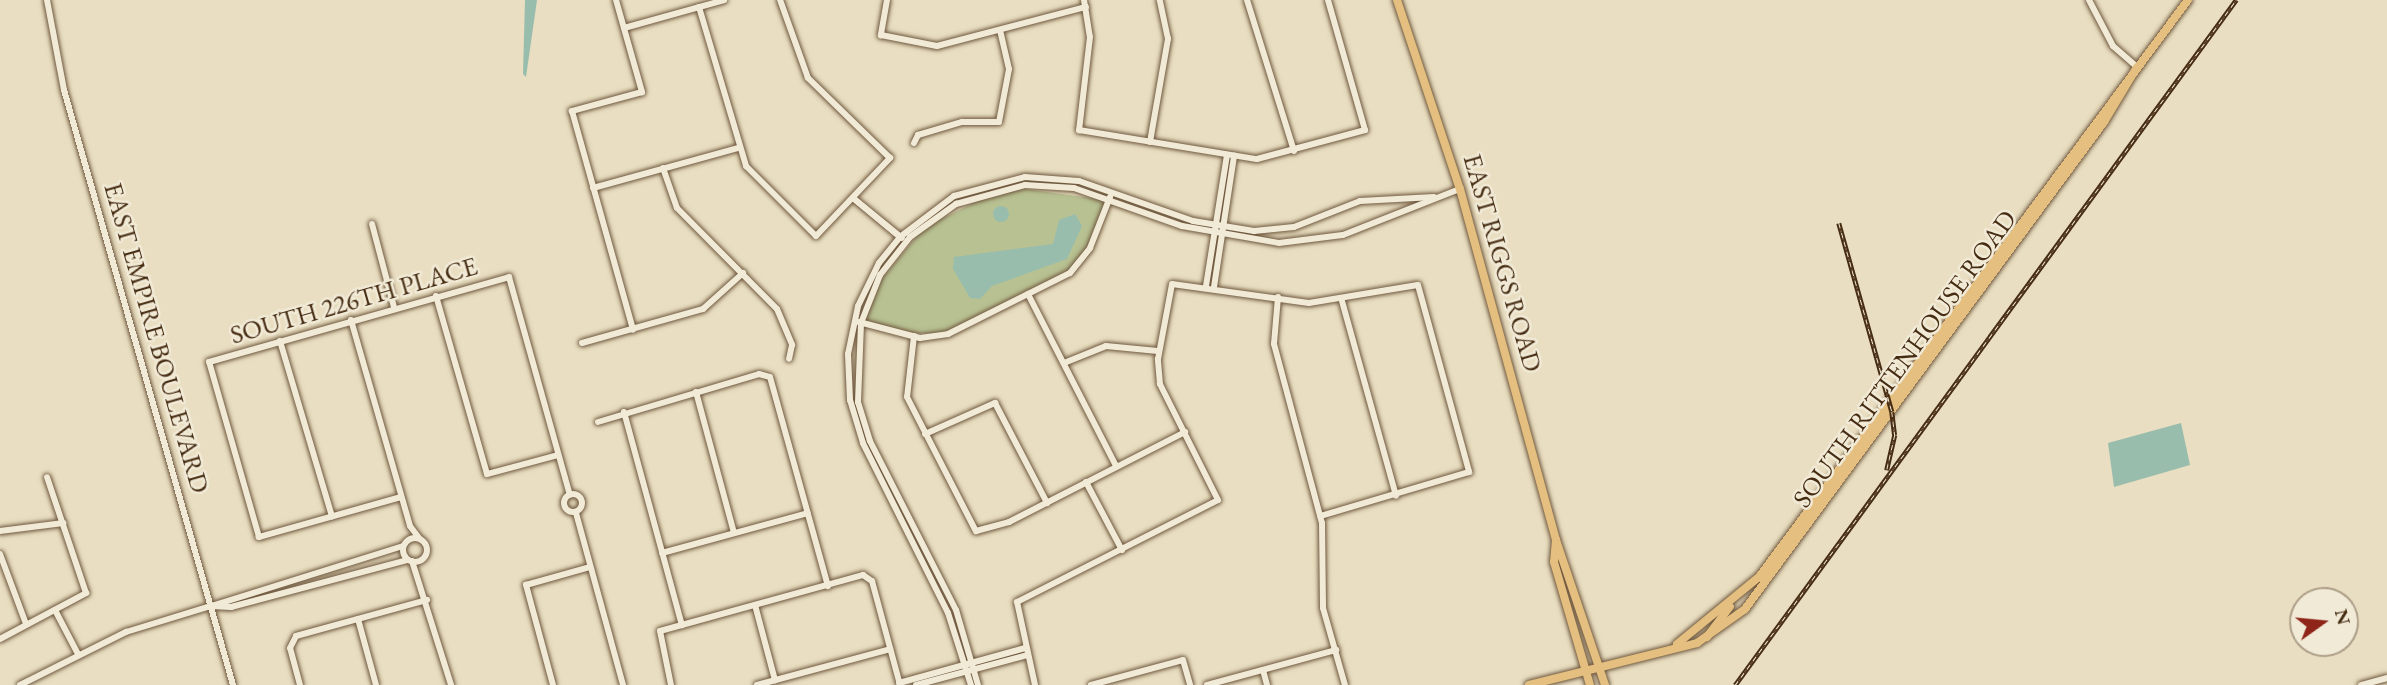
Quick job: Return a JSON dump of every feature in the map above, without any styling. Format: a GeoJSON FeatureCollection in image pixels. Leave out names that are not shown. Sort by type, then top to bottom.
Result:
{"type":"FeatureCollection","features":[{"type":"Feature","properties":{"kind":"main road","name":"EAST RIGGS ROAD"},"geometry":{"type":"LineString","coordinates":[[1397,0],[1460,189],[1556,540],[1605,685]]}},
{"type":"Feature","properties":{"kind":"main road","name":"SOUTH RITTENHOUSE ROAD"},"geometry":{"type":"LineString","coordinates":[[1677,644],[1730,607],[1763,571],[2188,0]]}},
{"type":"Feature","properties":{"kind":"main road","name":"SOUTH RITTENHOUSE ROAD"},"geometry":{"type":"LineString","coordinates":[[1529,685],[1707,637],[1741,612],[2111,113],[2137,66]]}},
{"type":"Feature","properties":{"kind":"main road","name":"EAST RIGGS ROAD"},"geometry":{"type":"LineString","coordinates":[[1556,540],[1554,562],[1590,685]]}},
{"type":"Feature","properties":{"kind":"main road"},"geometry":{"type":"LineString","coordinates":[[1741,612],[1763,571]]}},
{"type":"Feature","properties":{"kind":"main road"},"geometry":{"type":"LineString","coordinates":[[1707,637],[1730,607]]}},
{"type":"Feature","properties":{"kind":"street","name":"EAST EMPIRE BOULEVARD"},"geometry":{"type":"LineString","coordinates":[[47,0],[64,90],[233,685]]}},
{"type":"Feature","properties":{"kind":"street"},"geometry":{"type":"LineString","coordinates":[[616,0],[642,92],[572,111],[633,330]]}},
{"type":"Feature","properties":{"kind":"street"},"geometry":{"type":"LineString","coordinates":[[624,28],[724,0]]}},
{"type":"Feature","properties":{"kind":"street"},"geometry":{"type":"LineString","coordinates":[[699,7],[738,148],[758,181],[816,236],[890,158],[808,78],[780,0]]}},
{"type":"Feature","properties":{"kind":"street"},"geometry":{"type":"LineString","coordinates":[[887,0],[881,35],[948,46],[1085,3],[1089,54],[1079,130],[1230,156],[1294,151],[1365,130],[1328,0]]}},
{"type":"Feature","properties":{"kind":"street"},"geometry":{"type":"LineString","coordinates":[[1150,142],[1168,39],[1160,0]]}},
{"type":"Feature","properties":{"kind":"street"},"geometry":{"type":"LineString","coordinates":[[1247,0],[1294,151]]}},
{"type":"Feature","properties":{"kind":"street"},"geometry":{"type":"LineString","coordinates":[[2089,0],[2113,46],[2137,66]]}},
{"type":"Feature","properties":{"kind":"street"},"geometry":{"type":"LineString","coordinates":[[914,143],[918,135],[962,122],[999,122],[1009,69],[1000,31]]}},
{"type":"Feature","properties":{"kind":"street"},"geometry":{"type":"LineString","coordinates":[[593,188],[738,148]]}},
{"type":"Feature","properties":{"kind":"street"},"geometry":{"type":"LineString","coordinates":[[1210,286],[1230,156]]}},
{"type":"Feature","properties":{"kind":"street"},"geometry":{"type":"LineString","coordinates":[[663,168],[677,208],[743,273],[785,322],[789,359]]}},
{"type":"Feature","properties":{"kind":"street"},"geometry":{"type":"LineString","coordinates":[[971,685],[948,613],[854,416],[848,363],[857,322],[880,275],[903,239],[943,211],[1001,188],[1055,185],[1111,195],[1218,230],[1279,243],[1328,239],[1460,189]]}},
{"type":"Feature","properties":{"kind":"street"},"geometry":{"type":"LineString","coordinates":[[857,322],[914,336],[948,334],[1028,294],[1076,267],[1111,195]]}},
{"type":"Feature","properties":{"kind":"street"},"geometry":{"type":"LineString","coordinates":[[1218,230],[1283,229],[1360,201],[1434,197]]}},
{"type":"Feature","properties":{"kind":"street"},"geometry":{"type":"LineString","coordinates":[[853,198],[879,214],[903,239]]}},
{"type":"Feature","properties":{"kind":"street"},"geometry":{"type":"LineString","coordinates":[[853,198],[874,221],[903,239]]}},
{"type":"Feature","properties":{"kind":"street"},"geometry":{"type":"LineString","coordinates":[[874,221],[879,214]]}},
{"type":"Feature","properties":{"kind":"street"},"geometry":{"type":"LineString","coordinates":[[372,224],[394,307]]}},
{"type":"Feature","properties":{"kind":"street"},"geometry":{"type":"LineString","coordinates":[[582,343],[703,309],[743,273]]}},
{"type":"Feature","properties":{"kind":"street","name":"SOUTH 226TH PLACE"},"geometry":{"type":"LineString","coordinates":[[332,516],[259,537],[209,362],[394,307],[509,277],[558,455]]}},
{"type":"Feature","properties":{"kind":"street"},"geometry":{"type":"LineString","coordinates":[[1035,685],[1013,607],[1216,503],[1217,493],[1160,384],[1158,352],[1172,284],[1210,286],[1278,297],[1342,300],[1416,283],[1469,472],[1396,496],[1320,516]]}},
{"type":"Feature","properties":{"kind":"street"},"geometry":{"type":"LineString","coordinates":[[1028,294],[1116,466]]}},
{"type":"Feature","properties":{"kind":"street"},"geometry":{"type":"LineString","coordinates":[[436,296],[487,474],[558,455],[570,495],[564,506],[576,513]]}},
{"type":"Feature","properties":{"kind":"street"},"geometry":{"type":"LineString","coordinates":[[1278,297],[1274,344],[1320,516],[1323,607],[1345,685]]}},
{"type":"Feature","properties":{"kind":"street"},"geometry":{"type":"LineString","coordinates":[[1342,300],[1396,496]]}},
{"type":"Feature","properties":{"kind":"street"},"geometry":{"type":"LineString","coordinates":[[351,320],[410,526],[427,548],[421,575],[451,685]]}},
{"type":"Feature","properties":{"kind":"street"},"geometry":{"type":"LineString","coordinates":[[857,322],[855,376],[866,429],[956,610],[978,685]]}},
{"type":"Feature","properties":{"kind":"street"},"geometry":{"type":"LineString","coordinates":[[914,336],[906,386],[925,433],[976,531],[1046,503],[1185,432]]}},
{"type":"Feature","properties":{"kind":"street"},"geometry":{"type":"LineString","coordinates":[[280,341],[332,516],[401,497]]}},
{"type":"Feature","properties":{"kind":"street"},"geometry":{"type":"LineString","coordinates":[[1064,363],[1106,345],[1158,352]]}},
{"type":"Feature","properties":{"kind":"street"},"geometry":{"type":"LineString","coordinates":[[598,422],[759,373],[770,377],[828,586]]}},
{"type":"Feature","properties":{"kind":"street"},"geometry":{"type":"LineString","coordinates":[[696,392],[734,533]]}},
{"type":"Feature","properties":{"kind":"street"},"geometry":{"type":"LineString","coordinates":[[925,433],[995,402],[1046,503]]}},
{"type":"Feature","properties":{"kind":"street"},"geometry":{"type":"LineString","coordinates":[[624,412],[682,625]]}},
{"type":"Feature","properties":{"kind":"street"},"geometry":{"type":"LineString","coordinates":[[0,639],[86,593],[47,477]]}},
{"type":"Feature","properties":{"kind":"street"},"geometry":{"type":"LineString","coordinates":[[1086,482],[1122,550]]}},
{"type":"Feature","properties":{"kind":"street"},"geometry":{"type":"LineString","coordinates":[[570,495],[582,499],[576,513],[623,685]]}},
{"type":"Feature","properties":{"kind":"street"},"geometry":{"type":"LineString","coordinates":[[662,553],[808,513]]}},
{"type":"Feature","properties":{"kind":"street"},"geometry":{"type":"LineString","coordinates":[[0,531],[64,523]]}},
{"type":"Feature","properties":{"kind":"street"},"geometry":{"type":"LineString","coordinates":[[410,526],[405,543],[410,561],[421,575]]}},
{"type":"Feature","properties":{"kind":"street"},"geometry":{"type":"LineString","coordinates":[[25,684],[78,654],[211,606],[419,538]]}},
{"type":"Feature","properties":{"kind":"street"},"geometry":{"type":"LineString","coordinates":[[0,554],[26,624]]}},
{"type":"Feature","properties":{"kind":"street"},"geometry":{"type":"LineString","coordinates":[[211,606],[231,607],[423,559]]}},
{"type":"Feature","properties":{"kind":"street"},"geometry":{"type":"LineString","coordinates":[[553,685],[526,585],[590,567]]}},
{"type":"Feature","properties":{"kind":"street"},"geometry":{"type":"LineString","coordinates":[[671,685],[658,635],[682,625],[755,605],[870,577],[899,684],[1026,652]]}},
{"type":"Feature","properties":{"kind":"street"},"geometry":{"type":"LineString","coordinates":[[300,685],[292,639],[427,600]]}},
{"type":"Feature","properties":{"kind":"street"},"geometry":{"type":"LineString","coordinates":[[755,605],[775,680]]}},
{"type":"Feature","properties":{"kind":"street"},"geometry":{"type":"LineString","coordinates":[[55,610],[78,654]]}},
{"type":"Feature","properties":{"kind":"street"},"geometry":{"type":"LineString","coordinates":[[358,619],[376,685]]}},
{"type":"Feature","properties":{"kind":"street"},"geometry":{"type":"LineString","coordinates":[[757,685],[890,649]]}},
{"type":"Feature","properties":{"kind":"street"},"geometry":{"type":"LineString","coordinates":[[1208,685],[1336,650]]}},
{"type":"Feature","properties":{"kind":"street"},"geometry":{"type":"LineString","coordinates":[[1091,685],[1112,682],[1183,660],[1190,685]]}},
{"type":"Feature","properties":{"kind":"street"},"geometry":{"type":"LineString","coordinates":[[916,685],[966,668]]}},
{"type":"Feature","properties":{"kind":"street"},"geometry":{"type":"LineString","coordinates":[[1263,670],[1267,685]]}},
{"type":"Feature","properties":{"kind":"street"},"geometry":{"type":"LineString","coordinates":[[2361,685],[2387,678]]}},
{"type":"Feature","properties":{"kind":"shaded area"},"geometry":{"type":"Polygon","coordinates":[[[525,0],[537,0],[526,77],[523,74],[525,0]]]}},
{"type":"Feature","properties":{"kind":"shaded area"},"geometry":{"type":"Polygon","coordinates":[[[1025,189],[1106,200],[1087,249],[1069,270],[945,333],[915,333],[864,321],[880,281],[924,228],[991,194],[1025,189]]]}},
{"type":"Feature","properties":{"kind":"shaded area"},"geometry":{"type":"Polygon","coordinates":[[[1001,206],[1009,214],[1001,222],[993,214],[1001,206]]]}},
{"type":"Feature","properties":{"kind":"shaded area"},"geometry":{"type":"Polygon","coordinates":[[[1075,214],[1082,226],[1067,259],[992,286],[980,299],[970,298],[953,269],[954,257],[1053,244],[1059,220],[1075,214]]]}},
{"type":"Feature","properties":{"kind":"shaded area"},"geometry":{"type":"Polygon","coordinates":[[[2181,423],[2190,465],[2114,487],[2108,443],[2181,423]]]}},
{"type":"Feature","properties":{"kind":"railway"},"geometry":{"type":"LineString","coordinates":[[1735,685],[2236,0]]}},
{"type":"Feature","properties":{"kind":"railway"},"geometry":{"type":"LineString","coordinates":[[1839,223],[1892,412],[1895,435],[1887,470]]}}]}
